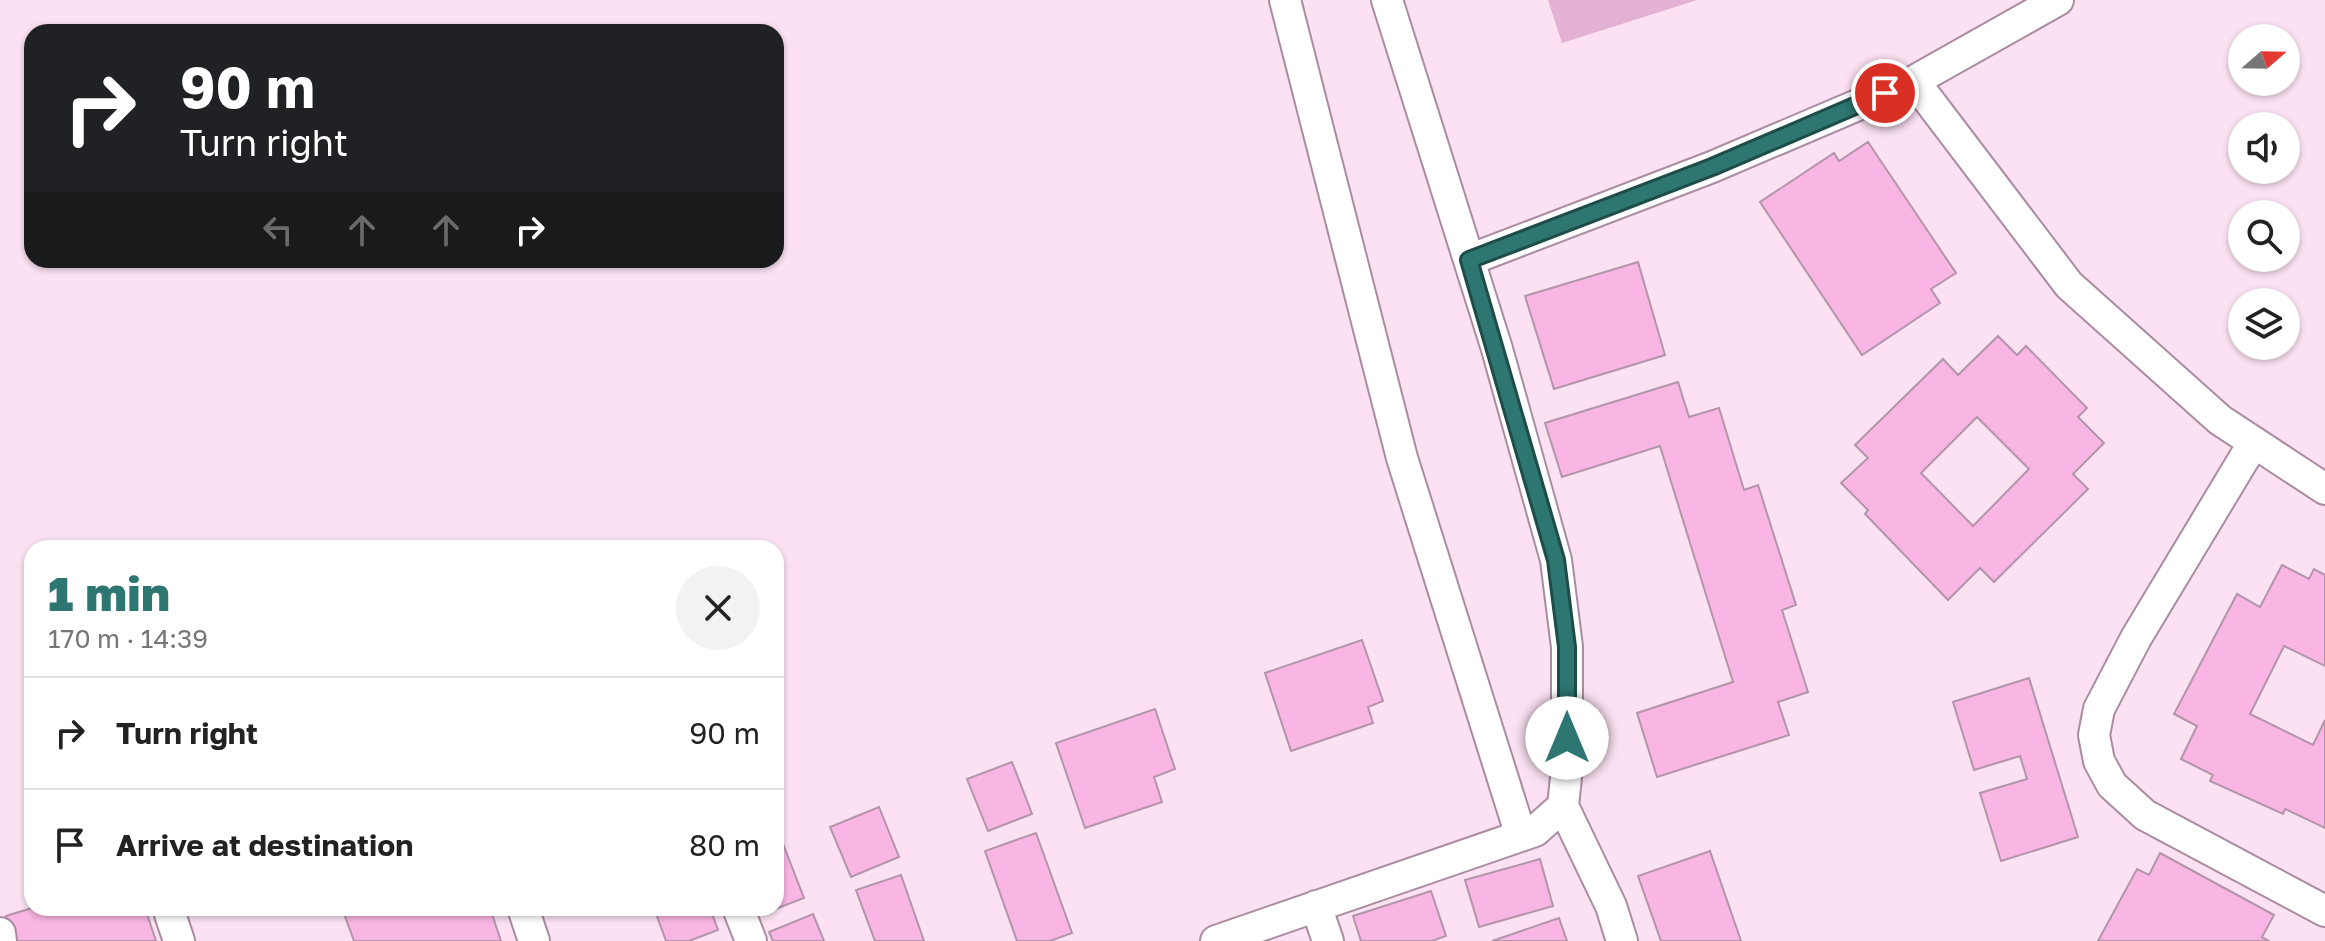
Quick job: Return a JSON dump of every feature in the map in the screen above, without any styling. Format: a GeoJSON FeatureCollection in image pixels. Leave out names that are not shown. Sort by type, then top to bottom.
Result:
{"type":"FeatureCollection","features":[{"type":"Feature","properties":{"kind":"street"},"geometry":{"type":"LineString","coordinates":[[1285,0],[1402,458],[1521,836]]}},
{"type":"Feature","properties":{"kind":"street"},"geometry":{"type":"LineString","coordinates":[[1387,0],[1469,260],[1556,560],[1567,647],[1567,768],[1563,806],[1611,906],[1622,941]]}},
{"type":"Feature","properties":{"kind":"street"},"geometry":{"type":"LineString","coordinates":[[1469,260],[1712,167],[1914,81],[2058,0]]}},
{"type":"Feature","properties":{"kind":"street"},"geometry":{"type":"LineString","coordinates":[[1914,81],[2069,285],[2220,420],[2325,489]]}},
{"type":"Feature","properties":{"kind":"street"},"geometry":{"type":"LineString","coordinates":[[2254,442],[2136,638],[2099,709],[2094,735],[2099,761],[2112,785],[2145,815],[2325,911]]}},
{"type":"Feature","properties":{"kind":"street"},"geometry":{"type":"LineString","coordinates":[[1216,941],[1535,831],[1563,806]]}},
{"type":"Feature","properties":{"kind":"street"},"geometry":{"type":"LineString","coordinates":[[1316,906],[1328,941]]}},
{"type":"Feature","properties":{"kind":"street"},"geometry":{"type":"LineString","coordinates":[[526,916],[534,941]]}},
{"type":"Feature","properties":{"kind":"street"},"geometry":{"type":"LineString","coordinates":[[741,916],[751,941]]}},
{"type":"Feature","properties":{"kind":"street"},"geometry":{"type":"LineString","coordinates":[[0,933],[1,941]]}},
{"type":"Feature","properties":{"kind":"shaded area"},"geometry":{"type":"Polygon","coordinates":[[[1548,0],[1697,0],[1562,43],[1548,0]]]}},
{"type":"Feature","properties":{"kind":"building"},"geometry":{"type":"Polygon","coordinates":[[[1868,142],[1956,273],[1931,289],[1940,303],[1862,355],[1760,202],[1834,153],[1839,161],[1868,142]]]}},
{"type":"Feature","properties":{"kind":"building"},"geometry":{"type":"Polygon","coordinates":[[[1638,262],[1665,355],[1554,389],[1525,296],[1638,262]]]}},
{"type":"Feature","properties":{"kind":"building"},"geometry":{"type":"Polygon","coordinates":[[[1998,336],[2017,355],[2026,346],[2087,408],[2078,417],[2104,443],[2073,474],[2088,489],[1994,582],[1980,568],[1948,600],[1865,514],[1868,510],[1841,483],[1868,458],[1855,445],[1943,359],[1958,375],[1998,336]],[[1977,417],[1921,473],[1973,526],[2029,469],[1977,417]]]}},
{"type":"Feature","properties":{"kind":"building"},"geometry":{"type":"Polygon","coordinates":[[[1678,382],[1689,417],[1719,408],[1744,490],[1758,485],[1796,605],[1782,610],[1808,692],[1778,702],[1789,735],[1657,777],[1637,713],[1733,682],[1660,446],[1562,477],[1545,423],[1678,382]]]}},
{"type":"Feature","properties":{"kind":"building"},"geometry":{"type":"Polygon","coordinates":[[[2282,565],[2309,579],[2314,569],[2325,575],[2325,666],[2284,646],[2250,714],[2313,745],[2325,720],[2325,828],[2285,809],[2283,814],[2210,781],[2213,775],[2181,759],[2197,726],[2174,714],[2237,594],[2260,607],[2282,565]]]}},
{"type":"Feature","properties":{"kind":"building"},"geometry":{"type":"Polygon","coordinates":[[[1362,640],[1383,701],[1368,707],[1373,723],[1291,751],[1265,673],[1362,640]]]}},
{"type":"Feature","properties":{"kind":"building"},"geometry":{"type":"Polygon","coordinates":[[[2029,678],[2078,837],[2001,861],[1980,793],[2027,779],[2020,756],[1974,770],[1953,702],[2029,678]]]}},
{"type":"Feature","properties":{"kind":"building"},"geometry":{"type":"Polygon","coordinates":[[[1155,709],[1175,769],[1154,777],[1162,802],[1085,828],[1056,743],[1155,709]]]}},
{"type":"Feature","properties":{"kind":"building"},"geometry":{"type":"Polygon","coordinates":[[[1012,762],[1032,814],[988,831],[967,779],[1012,762]]]}},
{"type":"Feature","properties":{"kind":"building"},"geometry":{"type":"Polygon","coordinates":[[[879,807],[899,857],[851,877],[830,827],[879,807]]]}},
{"type":"Feature","properties":{"kind":"building"},"geometry":{"type":"Polygon","coordinates":[[[1036,833],[1072,933],[1050,941],[1017,941],[985,851],[1036,833]]]}},
{"type":"Feature","properties":{"kind":"building"},"geometry":{"type":"Polygon","coordinates":[[[784,847],[804,898],[784,906],[784,847]]]}},
{"type":"Feature","properties":{"kind":"building"},"geometry":{"type":"Polygon","coordinates":[[[1710,851],[1741,941],[1661,941],[1638,876],[1710,851]]]}},
{"type":"Feature","properties":{"kind":"building"},"geometry":{"type":"Polygon","coordinates":[[[2160,853],[2274,915],[2262,937],[2269,941],[2098,941],[2137,869],[2149,875],[2160,853]]]}},
{"type":"Feature","properties":{"kind":"building"},"geometry":{"type":"Polygon","coordinates":[[[1540,859],[1553,906],[1479,927],[1465,880],[1540,859]]]}},
{"type":"Feature","properties":{"kind":"building"},"geometry":{"type":"Polygon","coordinates":[[[901,875],[924,941],[875,941],[856,890],[901,875]]]}},
{"type":"Feature","properties":{"kind":"building"},"geometry":{"type":"Polygon","coordinates":[[[1431,891],[1446,936],[1432,941],[1361,941],[1353,916],[1431,891]]]}},
{"type":"Feature","properties":{"kind":"building"},"geometry":{"type":"Polygon","coordinates":[[[24,910],[24,916],[148,916],[156,941],[14,941],[6,916],[24,910]]]}},
{"type":"Feature","properties":{"kind":"building"},"geometry":{"type":"Polygon","coordinates":[[[813,914],[824,941],[773,941],[769,932],[813,914]]]}},
{"type":"Feature","properties":{"kind":"building"},"geometry":{"type":"Polygon","coordinates":[[[345,916],[493,916],[501,941],[354,941],[345,916]]]}},
{"type":"Feature","properties":{"kind":"building"},"geometry":{"type":"Polygon","coordinates":[[[657,916],[713,916],[718,930],[689,941],[666,941],[657,916]]]}},
{"type":"Feature","properties":{"kind":"building"},"geometry":{"type":"Polygon","coordinates":[[[1559,918],[1567,941],[1492,941],[1559,918]]]}},
{"type":"Feature","properties":{"kind":"route"},"geometry":{"type":"LineString","coordinates":[[1567,738],[1567,647],[1556,560],[1469,260],[1712,167],[1885,93]]}}]}
